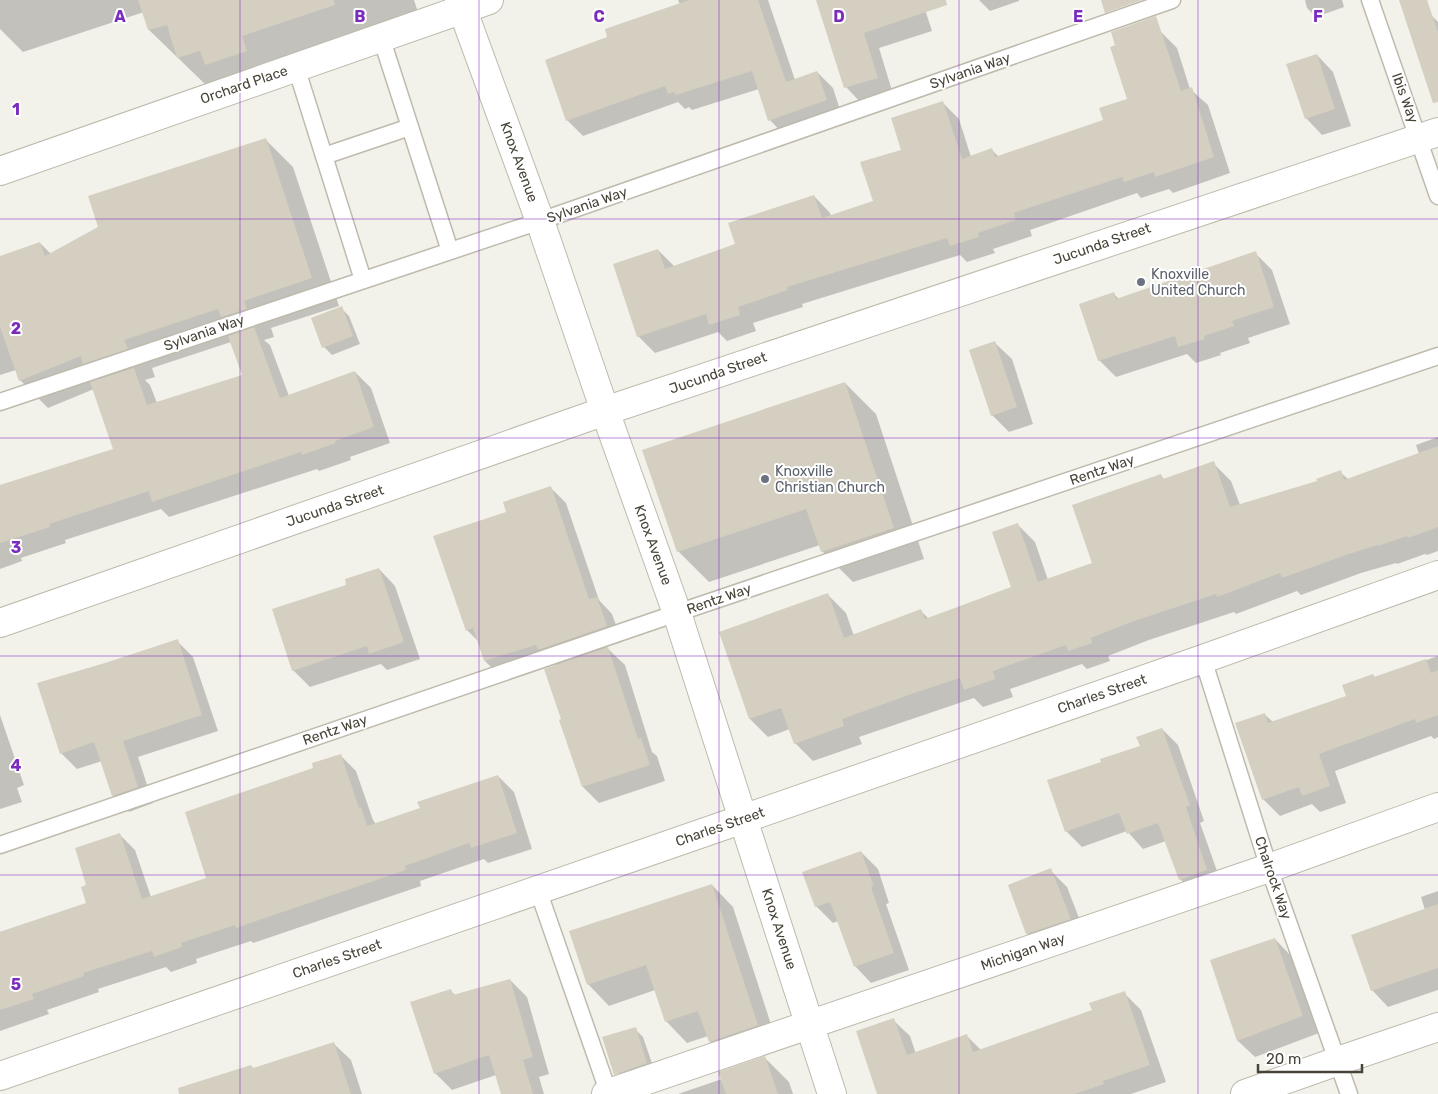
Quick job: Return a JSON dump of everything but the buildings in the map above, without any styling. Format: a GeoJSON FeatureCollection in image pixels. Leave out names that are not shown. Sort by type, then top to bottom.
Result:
{"type":"FeatureCollection","features":[{"type":"Feature","properties":{"kind":"street","name":"Orchard Place"},"geometry":{"type":"LineString","coordinates":[[0,170],[381,37],[460,5],[489,0]]}},
{"type":"Feature","properties":{"kind":"street","name":"Knox Avenue"},"geometry":{"type":"LineString","coordinates":[[460,5],[540,221],[677,613],[832,1094]]}},
{"type":"Feature","properties":{"kind":"street","name":"Jucunda Street"},"geometry":{"type":"LineString","coordinates":[[0,623],[605,411],[1428,135]]}},
{"type":"Feature","properties":{"kind":"street","name":"Charles Street"},"geometry":{"type":"LineString","coordinates":[[0,1076],[1203,659],[1438,575]]}},
{"type":"Feature","properties":{"kind":"street","name":"Michigan Way"},"geometry":{"type":"LineString","coordinates":[[608,1094],[1269,868],[1438,807]]}},
{"type":"Feature","properties":{"kind":"street"},"geometry":{"type":"LineString","coordinates":[[1245,1094],[1338,1060],[1438,1027]]}},
{"type":"Feature","properties":{"kind":"lane","name":"Sylvania Way"},"geometry":{"type":"LineString","coordinates":[[0,402],[540,221],[1172,0]]}},
{"type":"Feature","properties":{"kind":"lane","name":"Ibis Way"},"geometry":{"type":"LineString","coordinates":[[1370,0],[1428,135],[1438,196]]}},
{"type":"Feature","properties":{"kind":"lane"},"geometry":{"type":"LineString","coordinates":[[381,37],[450,251]]}},
{"type":"Feature","properties":{"kind":"lane"},"geometry":{"type":"LineString","coordinates":[[296,67],[363,280]]}},
{"type":"Feature","properties":{"kind":"lane"},"geometry":{"type":"LineString","coordinates":[[324,156],[410,127]]}},
{"type":"Feature","properties":{"kind":"lane","name":"Rentz Way"},"geometry":{"type":"LineString","coordinates":[[0,845],[677,613],[1438,356]]}},
{"type":"Feature","properties":{"kind":"lane","name":"Chalrock Way"},"geometry":{"type":"LineString","coordinates":[[1203,659],[1269,868],[1349,1094]]}},
{"type":"Feature","properties":{"kind":"lane"},"geometry":{"type":"LineString","coordinates":[[538,890],[608,1094]]}},
{"type":"Feature","properties":{"kind":"place","name":"Knoxville United Church"},"geometry":{"type":"Point","coordinates":[1141,282]}},
{"type":"Feature","properties":{"kind":"place","name":"Knoxville Christian Church"},"geometry":{"type":"Point","coordinates":[765,479]}}]}
